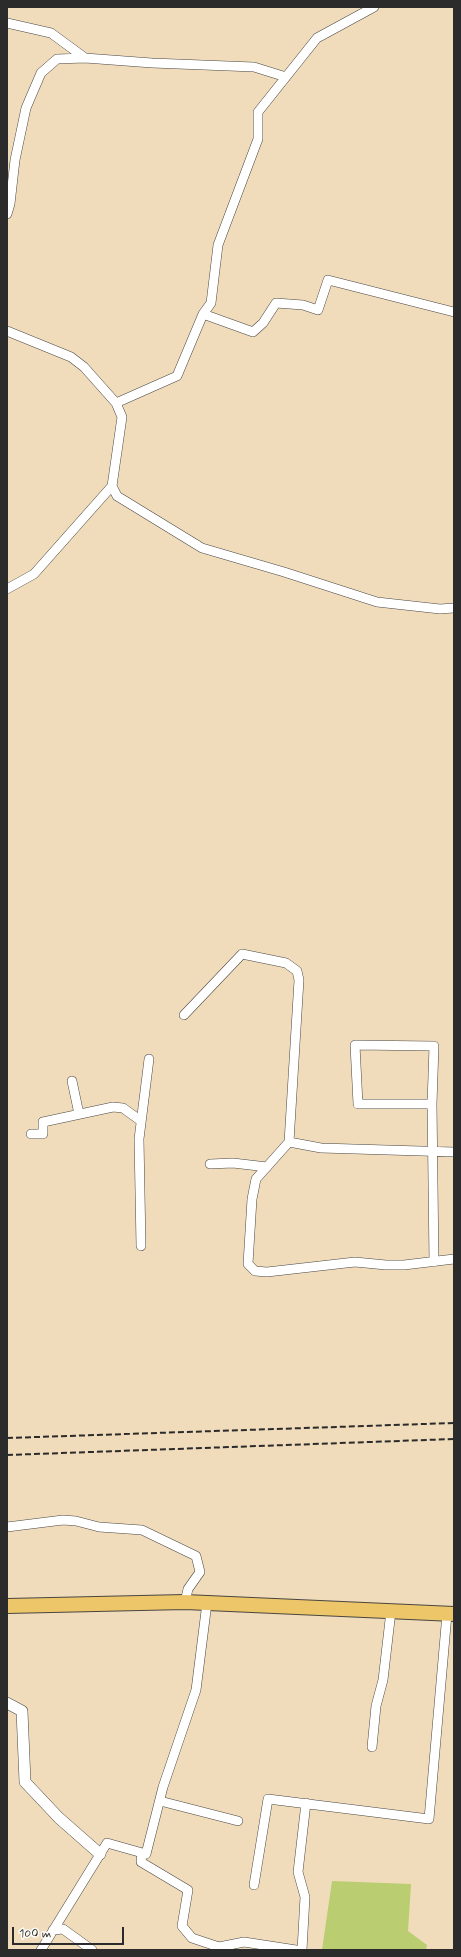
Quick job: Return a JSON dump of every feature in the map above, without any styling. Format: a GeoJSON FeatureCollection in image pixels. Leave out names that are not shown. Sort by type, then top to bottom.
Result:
{"type":"FeatureCollection","features":[{"type":"Feature","properties":{"kind":"main road"},"geometry":{"type":"LineString","coordinates":[[7,1606],[207,1602],[451,1614]]}},
{"type":"Feature","properties":{"kind":"street"},"geometry":{"type":"LineString","coordinates":[[116,403],[177,376],[203,314],[211,303],[218,245],[258,139],[258,112],[317,38],[374,7]]}},
{"type":"Feature","properties":{"kind":"street"},"geometry":{"type":"LineString","coordinates":[[7,23],[51,32],[85,58]]}},
{"type":"Feature","properties":{"kind":"street"},"geometry":{"type":"LineString","coordinates":[[7,214],[10,204],[15,160],[26,108],[41,73],[57,59],[85,58],[152,63],[254,67],[286,77]]}},
{"type":"Feature","properties":{"kind":"street"},"geometry":{"type":"LineString","coordinates":[[203,314],[253,332],[263,323],[276,303],[304,305],[318,310],[328,280],[454,312]]}},
{"type":"Feature","properties":{"kind":"street"},"geometry":{"type":"LineString","coordinates":[[7,332],[70,357],[84,367],[116,403],[122,417],[112,486],[34,574],[7,588]]}},
{"type":"Feature","properties":{"kind":"street"},"geometry":{"type":"LineString","coordinates":[[112,486],[117,496],[202,548],[284,572],[376,602],[440,609],[454,608]]}},
{"type":"Feature","properties":{"kind":"street"},"geometry":{"type":"LineString","coordinates":[[184,1015],[242,954],[286,963],[297,971],[299,980],[289,1142],[256,1180],[252,1199],[248,1264],[255,1271],[267,1272],[355,1262],[386,1265],[434,1262],[454,1259]]}},
{"type":"Feature","properties":{"kind":"street"},"geometry":{"type":"LineString","coordinates":[[432,1104],[358,1104],[355,1045],[434,1046],[432,1104],[434,1262]]}},
{"type":"Feature","properties":{"kind":"street"},"geometry":{"type":"LineString","coordinates":[[141,1246],[139,1139],[149,1059]]}},
{"type":"Feature","properties":{"kind":"street"},"geometry":{"type":"LineString","coordinates":[[72,1081],[79,1114]]}},
{"type":"Feature","properties":{"kind":"street"},"geometry":{"type":"LineString","coordinates":[[30,1134],[43,1134],[43,1122],[113,1107],[123,1108],[141,1120]]}},
{"type":"Feature","properties":{"kind":"street"},"geometry":{"type":"LineString","coordinates":[[289,1142],[321,1148],[454,1152]]}},
{"type":"Feature","properties":{"kind":"street"},"geometry":{"type":"LineString","coordinates":[[210,1164],[233,1163],[267,1168]]}},
{"type":"Feature","properties":{"kind":"street"},"geometry":{"type":"LineString","coordinates":[[7,1527],[63,1520],[76,1521],[99,1527],[142,1530],[196,1556],[200,1572],[188,1589],[185,1602]]}},
{"type":"Feature","properties":{"kind":"street"},"geometry":{"type":"LineString","coordinates":[[41,1950],[107,1843],[146,1854],[160,1801],[196,1690],[207,1602]]}},
{"type":"Feature","properties":{"kind":"street"},"geometry":{"type":"LineString","coordinates":[[372,1747],[376,1706],[382,1680],[391,1611]]}},
{"type":"Feature","properties":{"kind":"street"},"geometry":{"type":"LineString","coordinates":[[254,1885],[268,1799],[429,1819],[451,1614]]}},
{"type":"Feature","properties":{"kind":"street"},"geometry":{"type":"LineString","coordinates":[[7,1703],[22,1711],[25,1782],[59,1818],[100,1854]]}},
{"type":"Feature","properties":{"kind":"street"},"geometry":{"type":"LineString","coordinates":[[160,1801],[238,1821]]}},
{"type":"Feature","properties":{"kind":"street"},"geometry":{"type":"LineString","coordinates":[[302,1950],[305,1897],[298,1872],[306,1803]]}},
{"type":"Feature","properties":{"kind":"street"},"geometry":{"type":"LineString","coordinates":[[142,1853],[141,1862],[188,1890],[182,1926],[192,1938],[219,1945],[244,1942],[296,1950]]}},
{"type":"Feature","properties":{"kind":"street"},"geometry":{"type":"LineString","coordinates":[[53,1930],[64,1930],[92,1950]]}},
{"type":"Feature","properties":{"kind":"green space"},"geometry":{"type":"Polygon","coordinates":[[[332,1881],[411,1884],[408,1931],[427,1945],[426,1950],[322,1950],[332,1881]]]}},
{"type":"Feature","properties":{"kind":"railway"},"geometry":{"type":"LineString","coordinates":[[7,1438],[454,1423]]}},
{"type":"Feature","properties":{"kind":"railway"},"geometry":{"type":"LineString","coordinates":[[7,1455],[454,1439]]}}]}
